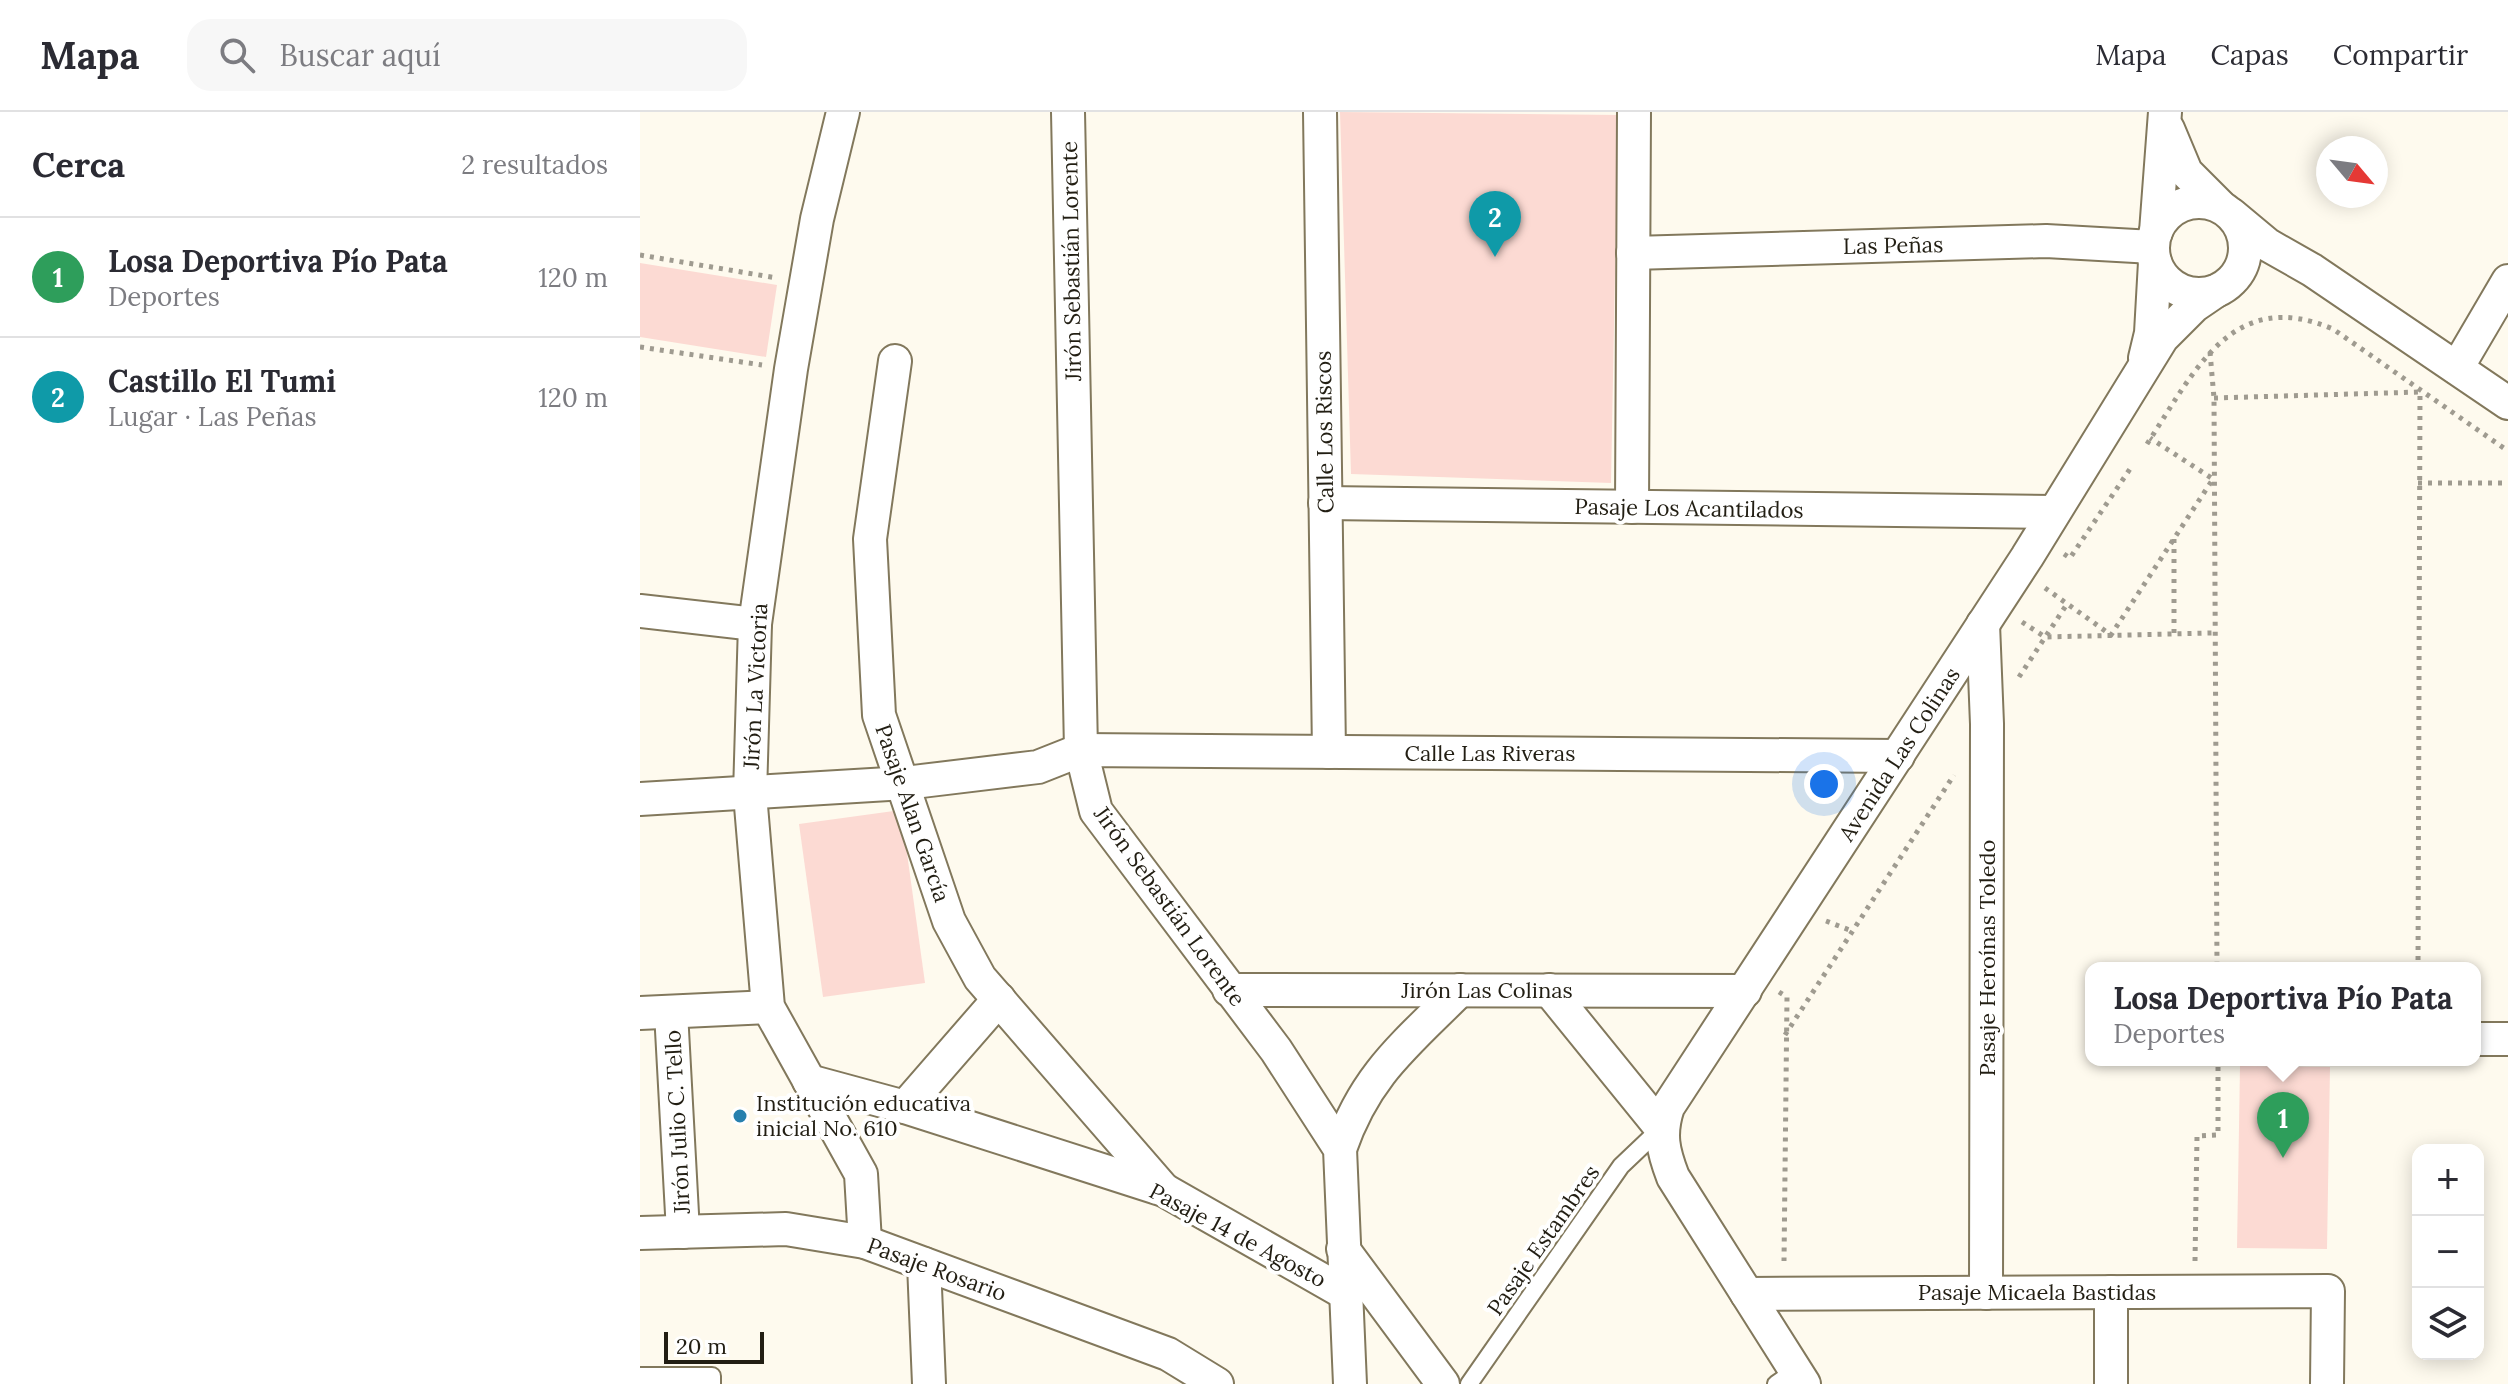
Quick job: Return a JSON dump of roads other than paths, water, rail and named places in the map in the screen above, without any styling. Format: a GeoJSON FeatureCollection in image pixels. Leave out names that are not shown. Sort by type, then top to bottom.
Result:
{"type":"FeatureCollection","features":[{"type":"Feature","properties":{"kind":"street","name":"Jirón La Victoria"},"geometry":{"type":"LineString","coordinates":[[843,112],[791,369],[755,624],[750,794],[768,1007],[861,1174],[865,1242]]}},
{"type":"Feature","properties":{"kind":"street","name":"Jirón Sebastián Lorente"},"geometry":{"type":"LineString","coordinates":[[1068,112],[1081,750],[1096,811],[1276,1050],[1340,1149]]}},
{"type":"Feature","properties":{"kind":"street","name":"Calle Los Riscos"},"geometry":{"type":"LineString","coordinates":[[1320,112],[1329,752]]}},
{"type":"Feature","properties":{"kind":"street"},"geometry":{"type":"LineString","coordinates":[[1632,507],[1634,112]]}},
{"type":"Feature","properties":{"kind":"street","name":"Avenida Las Colinas"},"geometry":{"type":"LineString","coordinates":[[2165,115],[2171,142],[2186,172],[2226,211],[2268,245],[2312,270],[2508,403]]}},
{"type":"Feature","properties":{"kind":"street","name":"Avenida Las Colinas"},"geometry":{"type":"LineString","coordinates":[[2138,378],[2151,333],[2165,115]]}},
{"type":"Feature","properties":{"kind":"street"},"geometry":{"type":"LineString","coordinates":[[2223,287],[2239,272],[2245,242],[2226,211],[2205,202],[2175,208],[2155,247],[2172,286],[2201,295],[2223,287],[2265,270],[2312,270]]}},
{"type":"Feature","properties":{"kind":"street","name":"Las Peñas"},"geometry":{"type":"LineString","coordinates":[[1633,253],[2046,241],[2106,241],[2155,247]]}},
{"type":"Feature","properties":{"kind":"street"},"geometry":{"type":"LineString","coordinates":[[2457,368],[2508,281]]}},
{"type":"Feature","properties":{"kind":"street","name":"Avenida Las Colinas"},"geometry":{"type":"LineString","coordinates":[[1661,1128],[1676,1094],[1757,988],[1898,756],[2176,321],[2223,287]]}},
{"type":"Feature","properties":{"kind":"street","name":"Pasaje Alan García"},"geometry":{"type":"LineString","coordinates":[[895,361],[870,539],[879,715],[905,783],[949,921],[980,978],[1164,1190]]}},
{"type":"Feature","properties":{"kind":"street","name":"Pasaje Los Acantilados"},"geometry":{"type":"LineString","coordinates":[[1325,503],[2054,512]]}},
{"type":"Feature","properties":{"kind":"street"},"geometry":{"type":"LineString","coordinates":[[640,611],[755,624]]}},
{"type":"Feature","properties":{"kind":"street","name":"Pasaje Heroínas Toledo"},"geometry":{"type":"LineString","coordinates":[[1983,624],[1987,724],[1986,1293]]}},
{"type":"Feature","properties":{"kind":"street","name":"Calle Las Riveras"},"geometry":{"type":"LineString","coordinates":[[1081,750],[1898,756]]}},
{"type":"Feature","properties":{"kind":"street"},"geometry":{"type":"LineString","coordinates":[[640,799],[905,783],[1038,767],[1081,750]]}},
{"type":"Feature","properties":{"kind":"street","name":"Jirón Las Colinas"},"geometry":{"type":"LineString","coordinates":[[1229,990],[1757,988]]}},
{"type":"Feature","properties":{"kind":"street"},"geometry":{"type":"LineString","coordinates":[[1350,1384],[1340,1149],[1351,1118],[1379,1071],[1460,990]]}},
{"type":"Feature","properties":{"kind":"street"},"geometry":{"type":"LineString","coordinates":[[1549,990],[1661,1128],[1663,1150],[1673,1177],[1747,1294],[1792,1380]]}},
{"type":"Feature","properties":{"kind":"street"},"geometry":{"type":"LineString","coordinates":[[905,1107],[999,999]]}},
{"type":"Feature","properties":{"kind":"street"},"geometry":{"type":"LineString","coordinates":[[656,1012],[768,1007]]}},
{"type":"Feature","properties":{"kind":"street","name":"Jirón Julio C. Tello"},"geometry":{"type":"LineString","coordinates":[[656,1012],[683,1232]]}},
{"type":"Feature","properties":{"kind":"street"},"geometry":{"type":"LineString","coordinates":[[2481,1039],[2508,1039]]}},
{"type":"Feature","properties":{"kind":"street","name":"Pasaje 14 de Agosto"},"geometry":{"type":"LineString","coordinates":[[809,1081],[905,1107],[1164,1190],[1345,1293]]}},
{"type":"Feature","properties":{"kind":"street","name":"Pasaje Rosario"},"geometry":{"type":"LineString","coordinates":[[640,1233],[786,1229],[865,1242],[1168,1354],[1217,1384]]}},
{"type":"Feature","properties":{"kind":"street"},"geometry":{"type":"LineString","coordinates":[[1343,1249],[1443,1384]]}},
{"type":"Feature","properties":{"kind":"street"},"geometry":{"type":"LineString","coordinates":[[924,1264],[929,1384]]}},
{"type":"Feature","properties":{"kind":"street","name":"Pasaje Micaela Bastidas"},"geometry":{"type":"LineString","coordinates":[[1747,1294],[2328,1291],[2327,1384]]}},
{"type":"Feature","properties":{"kind":"street"},"geometry":{"type":"LineString","coordinates":[[2111,1292],[2111,1384]]}},
{"type":"Feature","properties":{"kind":"lane","name":"Pasaje Estambres"},"geometry":{"type":"LineString","coordinates":[[1469,1384],[1621,1166],[1661,1128]]}},
{"type":"Feature","properties":{"kind":"lane"},"geometry":{"type":"LineString","coordinates":[[640,1376],[712,1376],[712,1384]]}},
{"type":"Feature","properties":{"kind":"place","name":"Castillo El Tumi"},"geometry":{"type":"Point","coordinates":[1495,257]}},
{"type":"Feature","properties":{"kind":"place","name":"Institución educativa inicial No. 610"},"geometry":{"type":"Point","coordinates":[740,1116]}},
{"type":"Feature","properties":{"kind":"place","name":"Losa Deportiva Pío Pata"},"geometry":{"type":"Point","coordinates":[2283,1158]}}]}
